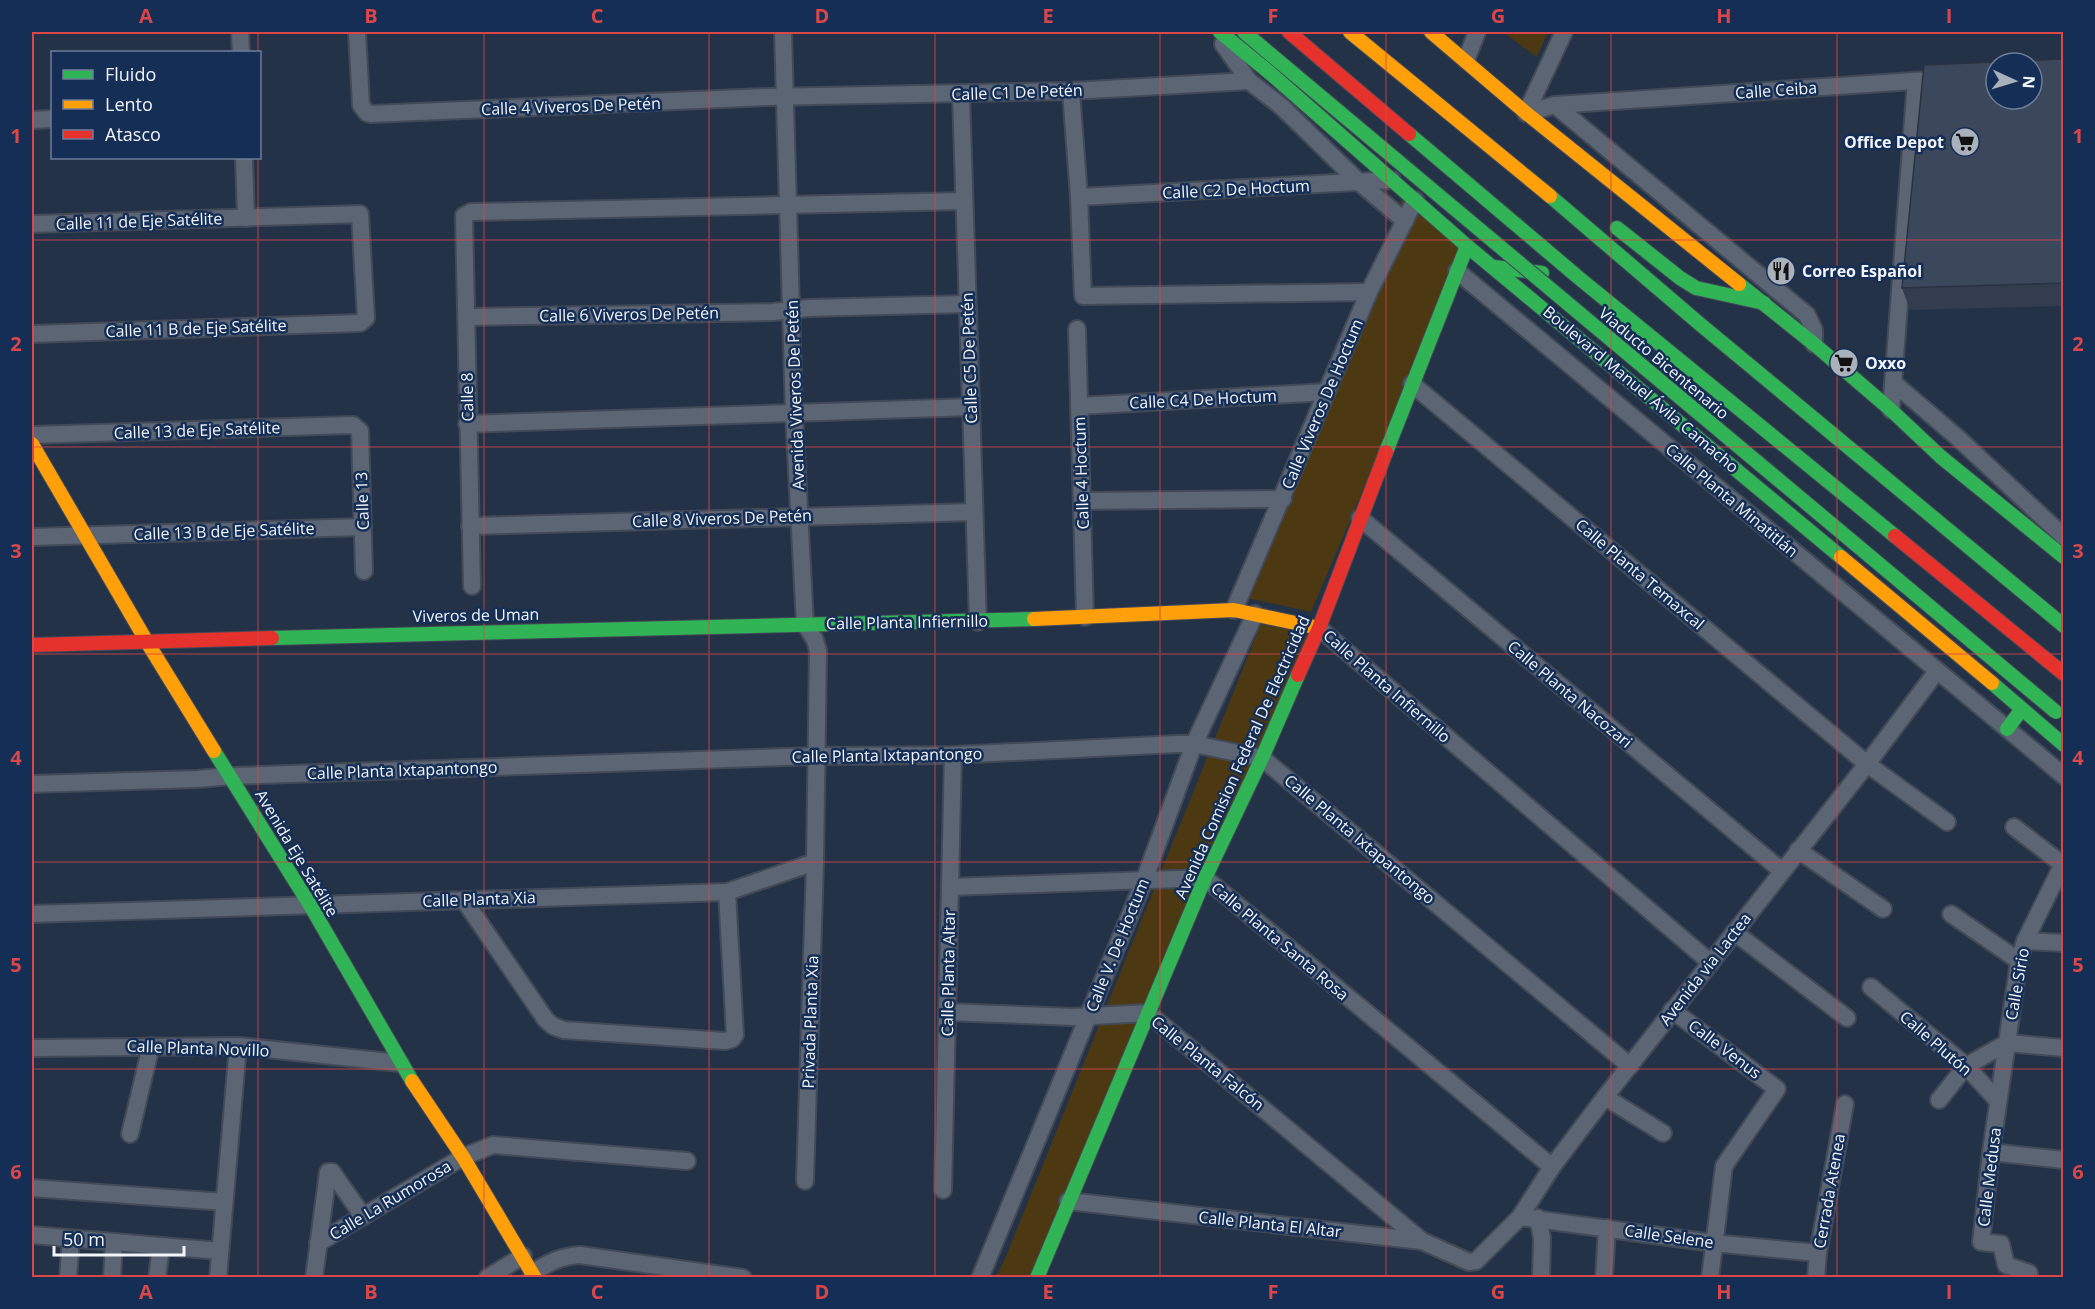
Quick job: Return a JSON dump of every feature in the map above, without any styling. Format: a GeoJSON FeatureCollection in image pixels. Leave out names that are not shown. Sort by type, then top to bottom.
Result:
{"type":"FeatureCollection","features":[{"type":"Feature","properties":{"kind":"main road","name":"Boulevard Manuel Ávila Camacho"},"geometry":{"type":"LineString","coordinates":[[1220,32],[1467,246],[2064,745]]}},
{"type":"Feature","properties":{"kind":"main road","name":"Viaducto Bicentenario"},"geometry":{"type":"LineString","coordinates":[[1244,32],[2064,718]]}},
{"type":"Feature","properties":{"kind":"main road"},"geometry":{"type":"LineString","coordinates":[[1289,32],[1579,278],[2064,674]]}},
{"type":"Feature","properties":{"kind":"main road"},"geometry":{"type":"LineString","coordinates":[[1350,32],[1528,177],[1701,325],[2064,626]]}},
{"type":"Feature","properties":{"kind":"main road"},"geometry":{"type":"LineString","coordinates":[[1431,32],[1526,113],[1814,344],[1891,410],[1941,457],[2064,558]]}},
{"type":"Feature","properties":{"kind":"main road"},"geometry":{"type":"LineString","coordinates":[[1528,177],[1565,189]]}},
{"type":"Feature","properties":{"kind":"main road"},"geometry":{"type":"LineString","coordinates":[[1610,222],[1680,278],[1696,288],[1764,303]]}},
{"type":"Feature","properties":{"kind":"main road","name":"Avenida Comision Federal De Electricidad"},"geometry":{"type":"LineString","coordinates":[[1037,1278],[1205,878],[1262,758],[1319,628],[1467,246]]}},
{"type":"Feature","properties":{"kind":"main road"},"geometry":{"type":"LineString","coordinates":[[1494,267],[1579,278]]}},
{"type":"Feature","properties":{"kind":"main road","name":"Avenida Eje Satélite"},"geometry":{"type":"LineString","coordinates":[[32,444],[147,642],[310,905],[400,1063],[463,1157],[534,1275]]}},
{"type":"Feature","properties":{"kind":"main road","name":"Calle Planta Infiernillo"},"geometry":{"type":"LineString","coordinates":[[805,624],[978,621],[1234,610],[1319,628]]}},
{"type":"Feature","properties":{"kind":"main road","name":"Viveros de Uman"},"geometry":{"type":"LineString","coordinates":[[32,645],[805,624]]}},
{"type":"Feature","properties":{"kind":"main road"},"geometry":{"type":"LineString","coordinates":[[2007,729],[2022,709]]}},
{"type":"Feature","properties":{"kind":"street"},"geometry":{"type":"LineString","coordinates":[[240,32],[241,51]]}},
{"type":"Feature","properties":{"kind":"street","name":"Calle 4 Viveros De Petén"},"geometry":{"type":"LineString","coordinates":[[357,32],[361,105],[367,113],[372,114],[785,97]]}},
{"type":"Feature","properties":{"kind":"street","name":"Avenida Viveros De Petén"},"geometry":{"type":"LineString","coordinates":[[783,32],[794,414],[805,624],[815,640],[818,651],[816,756]]}},
{"type":"Feature","properties":{"kind":"street"},"geometry":{"type":"LineString","coordinates":[[1214,32],[1249,81],[1281,106],[1360,183],[1405,221]]}},
{"type":"Feature","properties":{"kind":"street"},"geometry":{"type":"LineString","coordinates":[[1452,32],[1466,60]]}},
{"type":"Feature","properties":{"kind":"street"},"geometry":{"type":"LineString","coordinates":[[1466,60],[1477,32]]}},
{"type":"Feature","properties":{"kind":"street"},"geometry":{"type":"LineString","coordinates":[[1526,113],[1563,32]]}},
{"type":"Feature","properties":{"kind":"street","name":"Calle Ceiba"},"geometry":{"type":"LineString","coordinates":[[1526,113],[1555,105],[1962,78]]}},
{"type":"Feature","properties":{"kind":"street","name":"Calle C1 De Petén"},"geometry":{"type":"LineString","coordinates":[[785,97],[1071,91],[1249,81]]}},
{"type":"Feature","properties":{"kind":"street"},"geometry":{"type":"LineString","coordinates":[[1891,410],[1895,384],[1916,81]]}},
{"type":"Feature","properties":{"kind":"street"},"geometry":{"type":"LineString","coordinates":[[1071,91],[1079,197],[1081,293],[1085,297],[1369,292]]}},
{"type":"Feature","properties":{"kind":"street","name":"Calle C5 De Petén"},"geometry":{"type":"LineString","coordinates":[[961,94],[978,621]]}},
{"type":"Feature","properties":{"kind":"street"},"geometry":{"type":"LineString","coordinates":[[1555,105],[1807,315],[1814,330],[1814,344]]}},
{"type":"Feature","properties":{"kind":"street"},"geometry":{"type":"LineString","coordinates":[[32,120],[51,119]]}},
{"type":"Feature","properties":{"kind":"street"},"geometry":{"type":"LineString","coordinates":[[244,159],[246,218]]}},
{"type":"Feature","properties":{"kind":"street","name":"Calle C2 De Hoctum"},"geometry":{"type":"LineString","coordinates":[[1079,197],[1392,180]]}},
{"type":"Feature","properties":{"kind":"street","name":"Calle Viveros De Hoctum"},"geometry":{"type":"LineString","coordinates":[[1234,610],[1369,292],[1415,200]]}},
{"type":"Feature","properties":{"kind":"street"},"geometry":{"type":"LineString","coordinates":[[789,204],[964,201]]}},
{"type":"Feature","properties":{"kind":"street","name":"Calle 8"},"geometry":{"type":"LineString","coordinates":[[472,586],[464,216],[471,212],[789,204]]}},
{"type":"Feature","properties":{"kind":"street","name":"Calle 11 de Eje Satélite"},"geometry":{"type":"LineString","coordinates":[[32,224],[357,213],[361,216],[366,318],[360,323]]}},
{"type":"Feature","properties":{"kind":"street","name":"Calle Planta Minatitlán"},"geometry":{"type":"LineString","coordinates":[[1457,271],[2064,776]]}},
{"type":"Feature","properties":{"kind":"street"},"geometry":{"type":"LineString","coordinates":[[791,310],[967,304]]}},
{"type":"Feature","properties":{"kind":"street","name":"Calle 6 Viveros De Petén"},"geometry":{"type":"LineString","coordinates":[[466,317],[791,310]]}},
{"type":"Feature","properties":{"kind":"street","name":"Calle 11 B de Eje Satélite"},"geometry":{"type":"LineString","coordinates":[[32,334],[360,323]]}},
{"type":"Feature","properties":{"kind":"street","name":"Calle 4 Hoctum"},"geometry":{"type":"LineString","coordinates":[[1077,330],[1085,617]]}},
{"type":"Feature","properties":{"kind":"street","name":"Calle Planta Temaxcal"},"geometry":{"type":"LineString","coordinates":[[1412,384],[1867,764],[1947,822]]}},
{"type":"Feature","properties":{"kind":"street"},"geometry":{"type":"LineString","coordinates":[[1895,384],[1958,438],[2064,537]]}},
{"type":"Feature","properties":{"kind":"street","name":"Calle C4 De Hoctum"},"geometry":{"type":"LineString","coordinates":[[1079,406],[1326,392]]}},
{"type":"Feature","properties":{"kind":"street"},"geometry":{"type":"LineString","coordinates":[[467,424],[971,407]]}},
{"type":"Feature","properties":{"kind":"street","name":"Calle 13 de Eje Satélite"},"geometry":{"type":"LineString","coordinates":[[32,435],[353,425],[360,431]]}},
{"type":"Feature","properties":{"kind":"street","name":"Calle 13"},"geometry":{"type":"LineString","coordinates":[[360,431],[364,572]]}},
{"type":"Feature","properties":{"kind":"street"},"geometry":{"type":"LineString","coordinates":[[1082,501],[1283,499]]}},
{"type":"Feature","properties":{"kind":"street","name":"Calle 8 Viveros De Petén"},"geometry":{"type":"LineString","coordinates":[[470,526],[974,512]]}},
{"type":"Feature","properties":{"kind":"street","name":"Calle Planta Nacozari"},"geometry":{"type":"LineString","coordinates":[[1360,518],[1782,871]]}},
{"type":"Feature","properties":{"kind":"street","name":"Calle 13 B de Eje Satélite"},"geometry":{"type":"LineString","coordinates":[[32,537],[363,526]]}},
{"type":"Feature","properties":{"kind":"street","name":"Calle V. De Hoctum"},"geometry":{"type":"LineString","coordinates":[[980,1278],[1144,881],[1194,744],[1255,614]]}},
{"type":"Feature","properties":{"kind":"street","name":"Calle Planta Infiernillo"},"geometry":{"type":"LineString","coordinates":[[1319,628],[1711,963]]}},
{"type":"Feature","properties":{"kind":"street","name":"Avenida via Lactea"},"geometry":{"type":"LineString","coordinates":[[1469,1262],[1476,1261],[1520,1217],[1552,1167],[1605,1097],[1867,764],[1937,671]]}},
{"type":"Feature","properties":{"kind":"street","name":"Calle Planta Ixtapantongo"},"geometry":{"type":"LineString","coordinates":[[32,783],[816,756],[953,755],[1194,744],[1262,758],[1630,1066]]}},
{"type":"Feature","properties":{"kind":"street","name":"Calle Planta Altar"},"geometry":{"type":"LineString","coordinates":[[943,1190],[953,755]]}},
{"type":"Feature","properties":{"kind":"street"},"geometry":{"type":"LineString","coordinates":[[815,862],[816,756]]}},
{"type":"Feature","properties":{"kind":"street"},"geometry":{"type":"LineString","coordinates":[[2014,827],[2063,863]]}},
{"type":"Feature","properties":{"kind":"street"},"geometry":{"type":"LineString","coordinates":[[1798,850],[1883,909]]}},
{"type":"Feature","properties":{"kind":"street","name":"Calle Planta Xia"},"geometry":{"type":"LineString","coordinates":[[32,914],[727,892],[815,862]]}},
{"type":"Feature","properties":{"kind":"street","name":"Privada Planta Xia"},"geometry":{"type":"LineString","coordinates":[[805,1181],[815,862]]}},
{"type":"Feature","properties":{"kind":"street","name":"Calle Sirio"},"geometry":{"type":"LineString","coordinates":[[2007,1042],[2019,961],[2025,941],[2063,863]]}},
{"type":"Feature","properties":{"kind":"street","name":"Calle Planta Santa Rosa"},"geometry":{"type":"LineString","coordinates":[[950,887],[1205,878],[1552,1167]]}},
{"type":"Feature","properties":{"kind":"street"},"geometry":{"type":"LineString","coordinates":[[464,900],[546,1020],[553,1026],[564,1030],[725,1041],[732,1039],[735,1035],[727,892]]}},
{"type":"Feature","properties":{"kind":"street"},"geometry":{"type":"LineString","coordinates":[[1951,914],[2019,961]]}},
{"type":"Feature","properties":{"kind":"street"},"geometry":{"type":"LineString","coordinates":[[1734,932],[1847,1018]]}},
{"type":"Feature","properties":{"kind":"street"},"geometry":{"type":"LineString","coordinates":[[2025,941],[2064,943]]}},
{"type":"Feature","properties":{"kind":"street","name":"Calle Plutón"},"geometry":{"type":"LineString","coordinates":[[1871,987],[1966,1066],[1998,1101]]}},
{"type":"Feature","properties":{"kind":"street","name":"Calle Venus"},"geometry":{"type":"LineString","coordinates":[[1672,1010],[1777,1089],[1724,1166],[1713,1243]]}},
{"type":"Feature","properties":{"kind":"street","name":"Calle Planta Falcón"},"geometry":{"type":"LineString","coordinates":[[947,1012],[1073,1017],[1148,1013],[1422,1241]]}},
{"type":"Feature","properties":{"kind":"street"},"geometry":{"type":"LineString","coordinates":[[1939,1101],[1966,1066],[2007,1042],[2064,1048]]}},
{"type":"Feature","properties":{"kind":"street","name":"Calle Medusa"},"geometry":{"type":"LineString","coordinates":[[2007,1042],[1981,1242],[2001,1244],[2006,1265],[2028,1275]]}},
{"type":"Feature","properties":{"kind":"street"},"geometry":{"type":"LineString","coordinates":[[130,1134],[151,1046]]}},
{"type":"Feature","properties":{"kind":"street"},"geometry":{"type":"LineString","coordinates":[[218,1278],[238,1046]]}},
{"type":"Feature","properties":{"kind":"street","name":"Calle Planta Novillo"},"geometry":{"type":"LineString","coordinates":[[32,1047],[238,1046],[400,1063]]}},
{"type":"Feature","properties":{"kind":"street"},"geometry":{"type":"LineString","coordinates":[[1605,1097],[1663,1133]]}},
{"type":"Feature","properties":{"kind":"street","name":"Cerrada Atenea"},"geometry":{"type":"LineString","coordinates":[[1816,1278],[1818,1253],[1845,1104]]}},
{"type":"Feature","properties":{"kind":"street","name":"Calle La Rumorosa"},"geometry":{"type":"LineString","coordinates":[[318,1243],[463,1157],[493,1145],[687,1161]]}},
{"type":"Feature","properties":{"kind":"street"},"geometry":{"type":"LineString","coordinates":[[1991,1152],[2064,1160]]}},
{"type":"Feature","properties":{"kind":"street"},"geometry":{"type":"LineString","coordinates":[[314,1278],[328,1172],[332,1172],[363,1216]]}},
{"type":"Feature","properties":{"kind":"street"},"geometry":{"type":"LineString","coordinates":[[32,1188],[224,1202]]}},
{"type":"Feature","properties":{"kind":"street","name":"Calle Planta El Altar"},"geometry":{"type":"LineString","coordinates":[[1068,1201],[1422,1241],[1469,1262]]}},
{"type":"Feature","properties":{"kind":"street","name":"Calle Selene"},"geometry":{"type":"LineString","coordinates":[[1520,1217],[1713,1243],[1818,1253]]}},
{"type":"Feature","properties":{"kind":"street"},"geometry":{"type":"LineString","coordinates":[[1538,1218],[1542,1238],[1541,1278]]}},
{"type":"Feature","properties":{"kind":"street"},"geometry":{"type":"LineString","coordinates":[[1604,1278],[1607,1228]]}},
{"type":"Feature","properties":{"kind":"street"},"geometry":{"type":"LineString","coordinates":[[32,1235],[220,1251]]}},
{"type":"Feature","properties":{"kind":"street"},"geometry":{"type":"LineString","coordinates":[[68,1278],[71,1239]]}},
{"type":"Feature","properties":{"kind":"street"},"geometry":{"type":"LineString","coordinates":[[112,1278],[114,1242]]}},
{"type":"Feature","properties":{"kind":"street"},"geometry":{"type":"LineString","coordinates":[[1710,1278],[1713,1243]]}},
{"type":"Feature","properties":{"kind":"street"},"geometry":{"type":"LineString","coordinates":[[157,1278],[160,1247]]}},
{"type":"Feature","properties":{"kind":"street"},"geometry":{"type":"LineString","coordinates":[[534,1275],[554,1260],[579,1255],[743,1278]]}},
{"type":"Feature","properties":{"kind":"street"},"geometry":{"type":"LineString","coordinates":[[487,1278],[523,1256]]}},
{"type":"Feature","properties":{"kind":"shaded area"},"geometry":{"type":"Polygon","coordinates":[[[1503,32],[1548,32],[1537,57],[1503,32]]]}},
{"type":"Feature","properties":{"kind":"shaded area"},"geometry":{"type":"Polygon","coordinates":[[[1405,191],[1467,246],[1311,612],[1242,597],[1405,191]]]}},
{"type":"Feature","properties":{"kind":"shaded area"},"geometry":{"type":"Polygon","coordinates":[[[1261,624],[1317,635],[1043,1277],[995,1278],[1004,1261],[1261,624]]]}},
{"type":"Feature","properties":{"kind":"building"},"geometry":{"type":"Polygon","coordinates":[[[2064,59],[2064,283],[1902,288],[1924,65],[1984,62],[1984,111],[2044,111],[2044,60],[2064,59]]]}},
{"type":"Feature","properties":{"kind":"traffic: fast"},"geometry":{"type":"LineString","coordinates":[[1220,32],[1467,246],[1841,557]]}},
{"type":"Feature","properties":{"kind":"traffic: fast"},"geometry":{"type":"LineString","coordinates":[[1244,32],[1443,199]]}},
{"type":"Feature","properties":{"kind":"traffic: fast"},"geometry":{"type":"LineString","coordinates":[[1409,134],[1579,278],[1895,536]]}},
{"type":"Feature","properties":{"kind":"traffic: fast"},"geometry":{"type":"LineString","coordinates":[[1550,196],[1701,325],[2064,626]]}},
{"type":"Feature","properties":{"kind":"traffic: fast"},"geometry":{"type":"LineString","coordinates":[[1443,199],[2056,712]]}},
{"type":"Feature","properties":{"kind":"traffic: fast"},"geometry":{"type":"LineString","coordinates":[[1617,228],[1696,288],[1764,303]]}},
{"type":"Feature","properties":{"kind":"traffic: fast"},"geometry":{"type":"LineString","coordinates":[[1386,452],[1467,246]]}},
{"type":"Feature","properties":{"kind":"traffic: fast"},"geometry":{"type":"LineString","coordinates":[[1494,267],[1542,273]]}},
{"type":"Feature","properties":{"kind":"traffic: fast"},"geometry":{"type":"LineString","coordinates":[[1739,284],[1814,344],[1891,410],[1941,457],[2064,557]]}},
{"type":"Feature","properties":{"kind":"traffic: fast"},"geometry":{"type":"LineString","coordinates":[[272,638],[1034,619]]}},
{"type":"Feature","properties":{"kind":"traffic: fast"},"geometry":{"type":"LineString","coordinates":[[1037,1278],[1205,878],[1262,758],[1298,675]]}},
{"type":"Feature","properties":{"kind":"traffic: fast"},"geometry":{"type":"LineString","coordinates":[[1992,683],[2064,745]]}},
{"type":"Feature","properties":{"kind":"traffic: fast"},"geometry":{"type":"LineString","coordinates":[[2007,729],[2022,709]]}},
{"type":"Feature","properties":{"kind":"traffic: fast"},"geometry":{"type":"LineString","coordinates":[[214,751],[310,905],[412,1081]]}},
{"type":"Feature","properties":{"kind":"traffic: slow"},"geometry":{"type":"LineString","coordinates":[[1350,32],[1550,196]]}},
{"type":"Feature","properties":{"kind":"traffic: slow"},"geometry":{"type":"LineString","coordinates":[[1431,32],[1526,113],[1739,284]]}},
{"type":"Feature","properties":{"kind":"traffic: slow"},"geometry":{"type":"LineString","coordinates":[[32,444],[147,642],[214,751]]}},
{"type":"Feature","properties":{"kind":"traffic: slow"},"geometry":{"type":"LineString","coordinates":[[1841,557],[1992,683]]}},
{"type":"Feature","properties":{"kind":"traffic: slow"},"geometry":{"type":"LineString","coordinates":[[1034,619],[1234,610],[1319,628]]}},
{"type":"Feature","properties":{"kind":"traffic: slow"},"geometry":{"type":"LineString","coordinates":[[412,1081],[463,1157],[535,1278]]}},
{"type":"Feature","properties":{"kind":"traffic: jam"},"geometry":{"type":"LineString","coordinates":[[1289,32],[1409,134]]}},
{"type":"Feature","properties":{"kind":"traffic: jam"},"geometry":{"type":"LineString","coordinates":[[1298,675],[1319,628],[1386,452]]}},
{"type":"Feature","properties":{"kind":"traffic: jam"},"geometry":{"type":"LineString","coordinates":[[1895,536],[2064,674]]}},
{"type":"Feature","properties":{"kind":"traffic: jam"},"geometry":{"type":"LineString","coordinates":[[32,645],[272,638]]}},
{"type":"Feature","properties":{"kind":"place","name":"Office Depot"},"geometry":{"type":"Point","coordinates":[1965,142]}},
{"type":"Feature","properties":{"kind":"place","name":"Correo Español"},"geometry":{"type":"Point","coordinates":[1781,271]}},
{"type":"Feature","properties":{"kind":"place","name":"Oxxo"},"geometry":{"type":"Point","coordinates":[1844,363]}}]}
